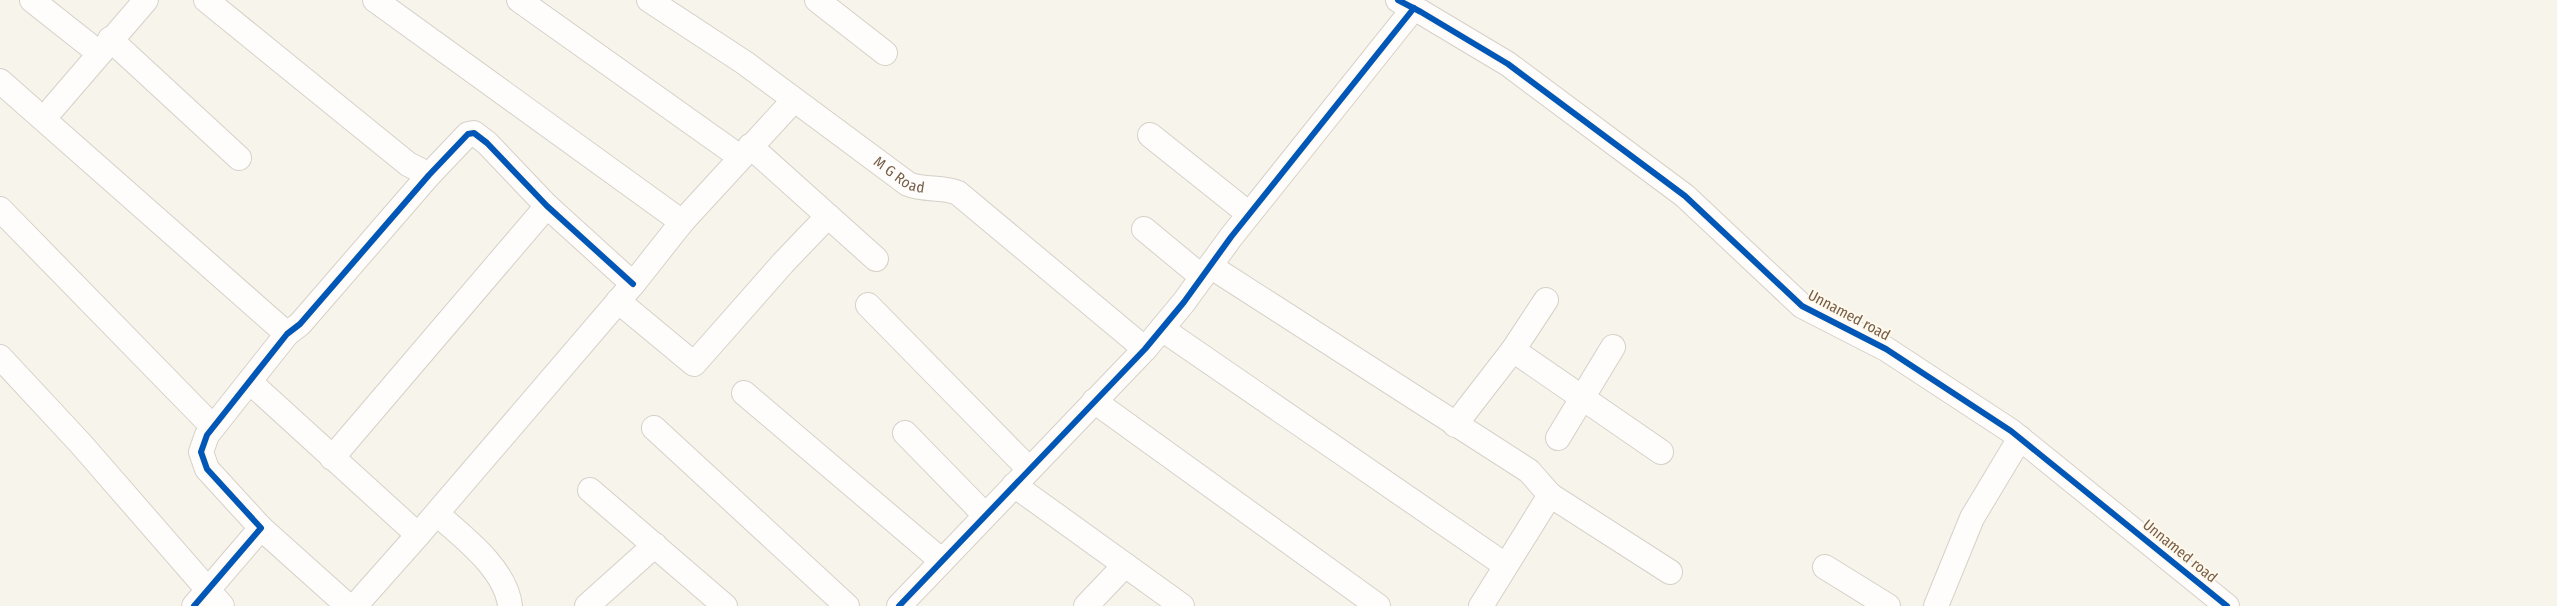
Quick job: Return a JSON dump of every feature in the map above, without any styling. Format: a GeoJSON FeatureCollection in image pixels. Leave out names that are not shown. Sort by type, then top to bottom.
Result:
{"type":"FeatureCollection","features":[{"type":"Feature","properties":{"kind":"street"},"geometry":{"type":"LineString","coordinates":[[32,0],[105,46],[239,158]]}},
{"type":"Feature","properties":{"kind":"street"},"geometry":{"type":"LineString","coordinates":[[53,108],[146,0]]}},
{"type":"Feature","properties":{"kind":"street"},"geometry":{"type":"LineString","coordinates":[[206,0],[232,8],[408,164],[429,175]]}},
{"type":"Feature","properties":{"kind":"street"},"geometry":{"type":"LineString","coordinates":[[375,0],[682,222]]}},
{"type":"Feature","properties":{"kind":"street"},"geometry":{"type":"LineString","coordinates":[[519,0],[745,152],[828,216],[876,258]]}},
{"type":"Feature","properties":{"kind":"street","name":"M G Road"},"geometry":{"type":"LineString","coordinates":[[649,0],[745,63],[908,184],[918,188],[948,189],[958,193],[1145,349]]}},
{"type":"Feature","properties":{"kind":"street"},"geometry":{"type":"LineString","coordinates":[[817,0],[885,53]]}},
{"type":"Feature","properties":{"kind":"street"},"geometry":{"type":"LineString","coordinates":[[899,606],[1162,329],[1406,4]]}},
{"type":"Feature","properties":{"kind":"street","name":"Unnamed road"},"geometry":{"type":"LineString","coordinates":[[1406,4],[1508,64],[1685,196],[1802,306],[1886,349],[2020,438],[2227,606]]}},
{"type":"Feature","properties":{"kind":"street"},"geometry":{"type":"LineString","coordinates":[[0,82],[41,120],[287,334]]}},
{"type":"Feature","properties":{"kind":"street"},"geometry":{"type":"LineString","coordinates":[[355,606],[437,514],[626,293],[682,222],[794,100]]}},
{"type":"Feature","properties":{"kind":"street"},"geometry":{"type":"LineString","coordinates":[[348,606],[261,528],[207,469],[201,452],[207,435],[287,334],[300,324],[461,140],[474,133],[487,143],[694,364],[783,263],[828,216]]}},
{"type":"Feature","properties":{"kind":"street"},"geometry":{"type":"LineString","coordinates":[[1150,136],[1249,214]]}},
{"type":"Feature","properties":{"kind":"street"},"geometry":{"type":"LineString","coordinates":[[332,458],[548,206]]}},
{"type":"Feature","properties":{"kind":"street"},"geometry":{"type":"LineString","coordinates":[[0,209],[214,427]]}},
{"type":"Feature","properties":{"kind":"street"},"geometry":{"type":"LineString","coordinates":[[1144,229],[1206,272],[1529,470],[1550,495],[1670,572]]}},
{"type":"Feature","properties":{"kind":"street"},"geometry":{"type":"LineString","coordinates":[[1455,425],[1513,350],[1546,300]]}},
{"type":"Feature","properties":{"kind":"street"},"geometry":{"type":"LineString","coordinates":[[868,305],[1021,477],[1125,565],[1182,606]]}},
{"type":"Feature","properties":{"kind":"street"},"geometry":{"type":"LineString","coordinates":[[1162,329],[1504,564]]}},
{"type":"Feature","properties":{"kind":"street"},"geometry":{"type":"LineString","coordinates":[[1558,438],[1613,346]]}},
{"type":"Feature","properties":{"kind":"street"},"geometry":{"type":"LineString","coordinates":[[1513,350],[1660,452]]}},
{"type":"Feature","properties":{"kind":"street"},"geometry":{"type":"LineString","coordinates":[[0,357],[81,444],[208,601],[261,528]]}},
{"type":"Feature","properties":{"kind":"street"},"geometry":{"type":"LineString","coordinates":[[250,382],[418,535]]}},
{"type":"Feature","properties":{"kind":"street"},"geometry":{"type":"LineString","coordinates":[[744,392],[942,560]]}},
{"type":"Feature","properties":{"kind":"street"},"geometry":{"type":"LineString","coordinates":[[1094,401],[1378,606]]}},
{"type":"Feature","properties":{"kind":"street"},"geometry":{"type":"LineString","coordinates":[[654,428],[847,606]]}},
{"type":"Feature","properties":{"kind":"street"},"geometry":{"type":"LineString","coordinates":[[905,433],[985,515]]}},
{"type":"Feature","properties":{"kind":"street"},"geometry":{"type":"LineString","coordinates":[[1936,606],[1972,518],[2020,438]]}},
{"type":"Feature","properties":{"kind":"street"},"geometry":{"type":"LineString","coordinates":[[590,490],[655,545],[721,605]]}},
{"type":"Feature","properties":{"kind":"street"},"geometry":{"type":"LineString","coordinates":[[1481,606],[1504,564],[1550,495]]}},
{"type":"Feature","properties":{"kind":"street"},"geometry":{"type":"LineString","coordinates":[[437,514],[484,556],[509,594],[510,606]]}},
{"type":"Feature","properties":{"kind":"street"},"geometry":{"type":"LineString","coordinates":[[587,606],[655,545]]}},
{"type":"Feature","properties":{"kind":"street"},"geometry":{"type":"LineString","coordinates":[[1086,606],[1125,565]]}},
{"type":"Feature","properties":{"kind":"street"},"geometry":{"type":"LineString","coordinates":[[1825,567],[1888,606]]}},
{"type":"Feature","properties":{"kind":"cycle path"},"geometry":{"type":"LineString","coordinates":[[1398,0],[1508,64],[1685,196],[1802,306],[1886,349],[2011,431],[2227,606]]}},
{"type":"Feature","properties":{"kind":"cycle path"},"geometry":{"type":"LineString","coordinates":[[899,606],[1145,349],[1184,302],[1231,237],[1414,8]]}},
{"type":"Feature","properties":{"kind":"cycle path"},"geometry":{"type":"LineString","coordinates":[[194,606],[261,528],[207,469],[201,452],[207,435],[287,334],[300,324],[429,175],[468,134],[474,133],[487,143],[547,206],[633,284]]}}]}
